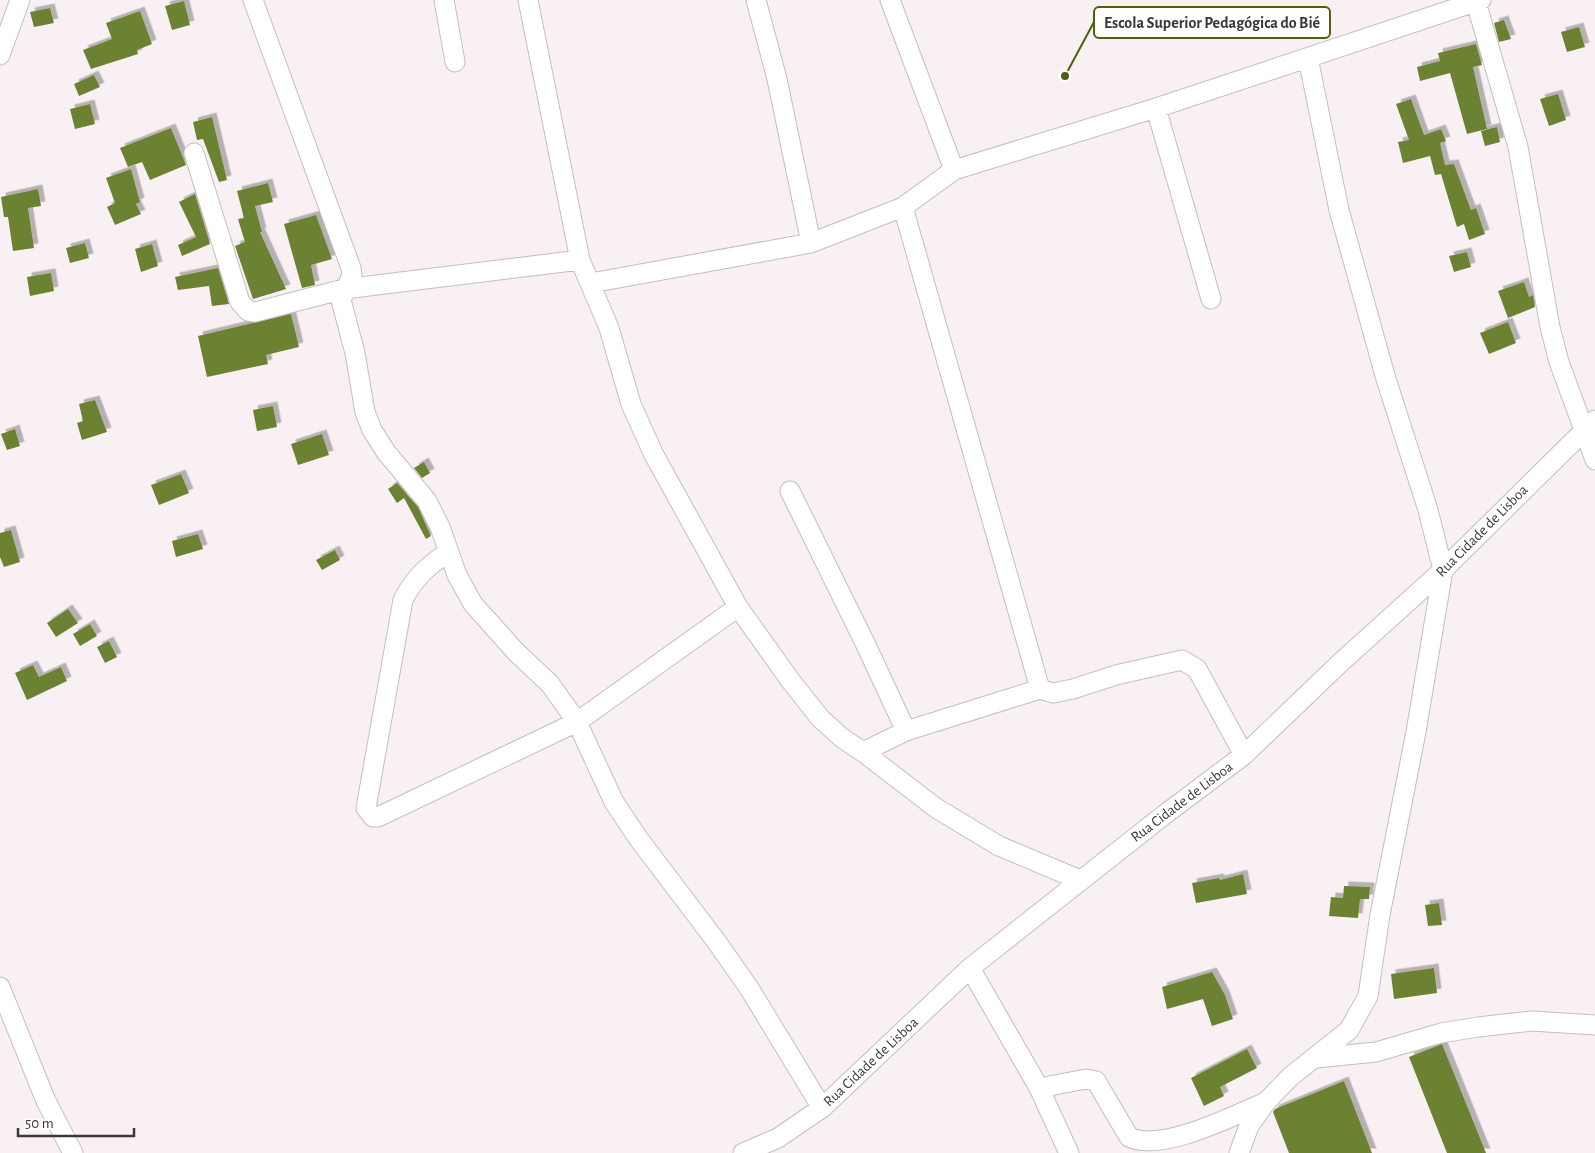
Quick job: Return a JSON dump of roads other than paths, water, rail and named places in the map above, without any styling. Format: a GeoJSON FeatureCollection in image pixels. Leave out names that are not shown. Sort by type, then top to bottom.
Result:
{"type":"FeatureCollection","features":[{"type":"Feature","properties":{"kind":"street"},"geometry":{"type":"LineString","coordinates":[[0,55],[20,0]]}},
{"type":"Feature","properties":{"kind":"street"},"geometry":{"type":"LineString","coordinates":[[253,0],[351,268],[352,275],[344,289],[341,300],[355,352],[365,412],[372,430],[386,452],[427,501],[440,527],[457,575],[473,604],[516,652],[550,684],[577,722],[614,802],[638,838],[663,868],[738,972],[822,1108]]}},
{"type":"Feature","properties":{"kind":"street"},"geometry":{"type":"LineString","coordinates":[[444,0],[454,62]]}},
{"type":"Feature","properties":{"kind":"street"},"geometry":{"type":"LineString","coordinates":[[528,0],[580,260],[609,328],[632,404],[653,453],[738,607],[790,680],[820,718],[842,738],[936,808],[1000,846],[1080,880]]}},
{"type":"Feature","properties":{"kind":"street"},"geometry":{"type":"LineString","coordinates":[[756,0],[777,79],[811,243]]}},
{"type":"Feature","properties":{"kind":"street"},"geometry":{"type":"LineString","coordinates":[[890,0],[954,170]]}},
{"type":"Feature","properties":{"kind":"street"},"geometry":{"type":"LineString","coordinates":[[591,283],[811,243],[903,207],[954,170],[1156,108],[1478,1],[1518,147],[1550,327],[1559,362],[1589,425],[1595,460]]}},
{"type":"Feature","properties":{"kind":"street"},"geometry":{"type":"LineString","coordinates":[[1239,1153],[1248,1126],[1266,1102],[1290,1078],[1349,1030],[1368,996],[1380,915],[1416,732],[1443,570],[1428,510],[1386,379],[1339,210],[1308,58]]}},
{"type":"Feature","properties":{"kind":"street"},"geometry":{"type":"LineString","coordinates":[[1156,108],[1211,299]]}},
{"type":"Feature","properties":{"kind":"street"},"geometry":{"type":"LineString","coordinates":[[194,153],[240,302],[248,311],[255,312],[344,289],[580,260]]}},
{"type":"Feature","properties":{"kind":"street"},"geometry":{"type":"LineString","coordinates":[[903,207],[1040,689]]}},
{"type":"Feature","properties":{"kind":"street","name":"Rua Cidade de Lisboa"},"geometry":{"type":"LineString","coordinates":[[744,1153],[778,1138],[822,1108],[970,968],[1080,880],[1244,755],[1339,664],[1443,570],[1589,425]]}},
{"type":"Feature","properties":{"kind":"street"},"geometry":{"type":"LineString","coordinates":[[790,491],[906,731]]}},
{"type":"Feature","properties":{"kind":"street"},"geometry":{"type":"LineString","coordinates":[[448,552],[424,569],[411,585],[403,600],[366,808],[373,817],[378,817],[577,722],[635,678],[738,607]]}},
{"type":"Feature","properties":{"kind":"street"},"geometry":{"type":"LineString","coordinates":[[863,752],[906,731],[1040,689],[1053,693],[1073,689],[1116,675],[1182,660],[1196,669],[1244,755]]}},
{"type":"Feature","properties":{"kind":"street"},"geometry":{"type":"LineString","coordinates":[[970,968],[1039,1088],[1069,1153]]}},
{"type":"Feature","properties":{"kind":"street"},"geometry":{"type":"LineString","coordinates":[[0,987],[46,1101],[73,1153]]}},
{"type":"Feature","properties":{"kind":"street"},"geometry":{"type":"LineString","coordinates":[[1316,1058],[1376,1052],[1441,1033],[1478,1027],[1532,1021],[1595,1025]]}},
{"type":"Feature","properties":{"kind":"street"},"geometry":{"type":"LineString","coordinates":[[1039,1088],[1086,1079],[1096,1081],[1129,1137],[1138,1142],[1160,1140],[1183,1134],[1266,1102]]}},
{"type":"Feature","properties":{"kind":"place","name":"Escola Superior Pedagógica do Bié"},"geometry":{"type":"Point","coordinates":[1065,76]}}]}
